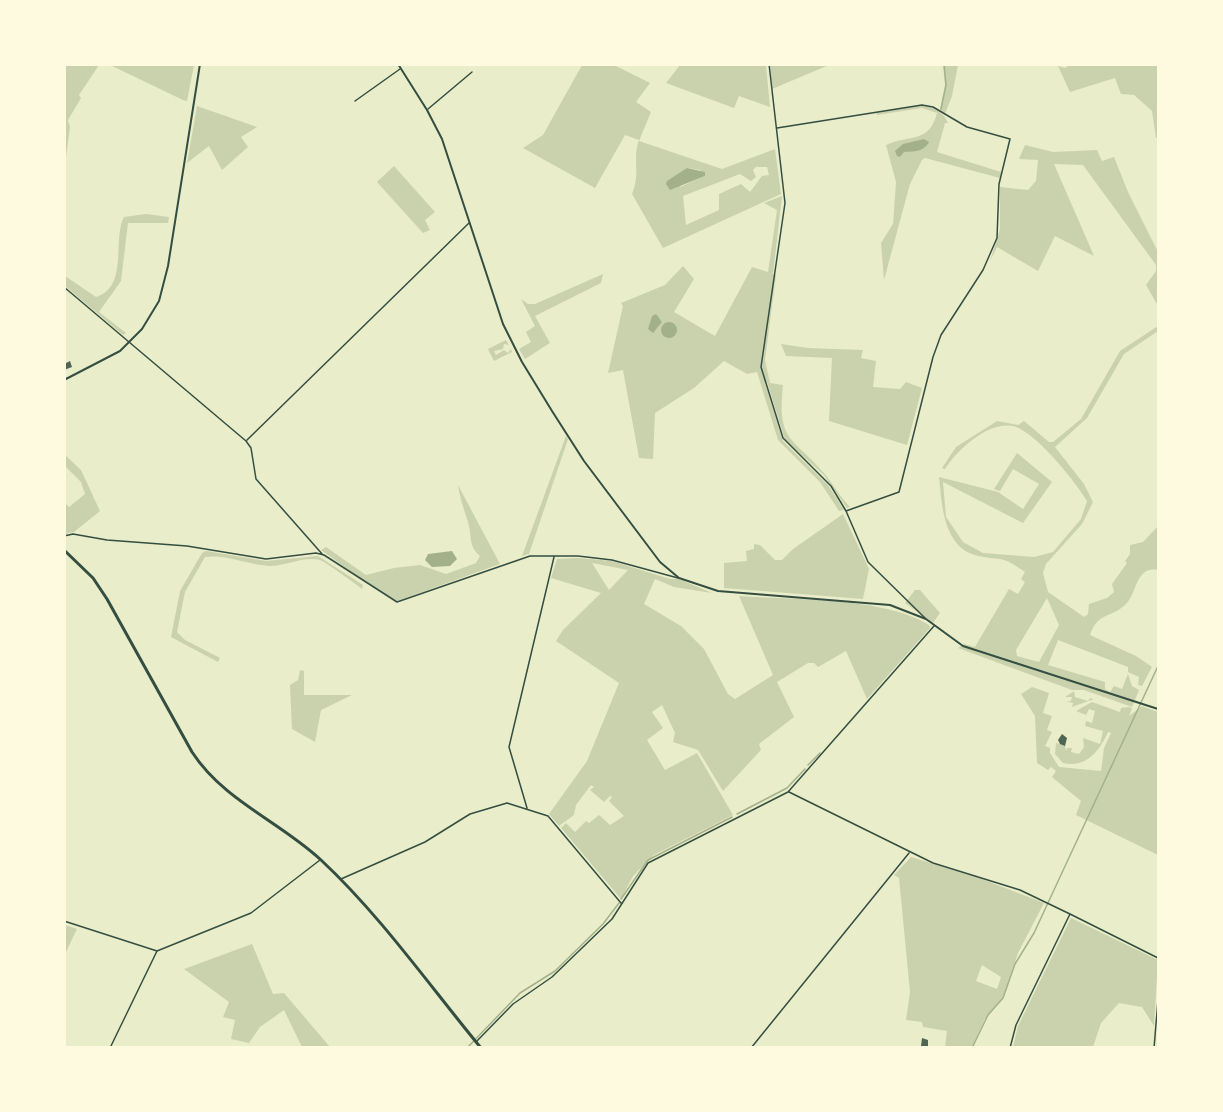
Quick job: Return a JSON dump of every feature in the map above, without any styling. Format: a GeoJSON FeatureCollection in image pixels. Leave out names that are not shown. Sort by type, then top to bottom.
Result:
{"type":"FeatureCollection","features":[{"type":"Feature","properties":{"kind":"main road"},"geometry":{"type":"LineString","coordinates":[[64,550],[93,578],[104,594],[187,743],[207,773],[234,797],[296,839],[320,859],[340,879],[481,1047]]}},
{"type":"Feature","properties":{"kind":"street"},"geometry":{"type":"LineString","coordinates":[[64,380],[108,360],[130,342],[151,316],[164,286],[200,64]]}},
{"type":"Feature","properties":{"kind":"street"},"geometry":{"type":"LineString","coordinates":[[398,64],[442,139],[503,324],[522,362],[584,461],[653,554],[679,578]]}},
{"type":"Feature","properties":{"kind":"street"},"geometry":{"type":"LineString","coordinates":[[769,64],[785,203],[761,367],[783,438],[821,474],[846,511],[868,562],[935,626],[963,646],[1158,709]]}},
{"type":"Feature","properties":{"kind":"street"},"geometry":{"type":"LineString","coordinates":[[355,100],[400,69]]}},
{"type":"Feature","properties":{"kind":"street"},"geometry":{"type":"LineString","coordinates":[[427,110],[472,72]]}},
{"type":"Feature","properties":{"kind":"street"},"geometry":{"type":"LineString","coordinates":[[777,128],[922,105],[933,107],[967,127],[1010,139],[999,184],[997,238],[984,270],[942,335],[933,357],[899,492],[846,511]]}},
{"type":"Feature","properties":{"kind":"street"},"geometry":{"type":"LineString","coordinates":[[246,441],[470,222]]}},
{"type":"Feature","properties":{"kind":"street"},"geometry":{"type":"LineString","coordinates":[[64,287],[246,441],[251,448],[256,479],[324,555],[397,603],[520,558],[555,556],[612,560],[718,591],[890,605],[926,619]]}},
{"type":"Feature","properties":{"kind":"street"},"geometry":{"type":"LineString","coordinates":[[64,536],[73,534],[107,540],[187,546],[266,559],[305,554],[324,555]]}},
{"type":"Feature","properties":{"kind":"street"},"geometry":{"type":"LineString","coordinates":[[527,809],[509,747],[555,556]]}},
{"type":"Feature","properties":{"kind":"street"},"geometry":{"type":"LineString","coordinates":[[475,1040],[521,997],[552,977],[612,919],[638,877],[653,860],[788,792],[935,626]]}},
{"type":"Feature","properties":{"kind":"street"},"geometry":{"type":"LineString","coordinates":[[788,792],[933,863],[985,877],[1043,901],[1158,958]]}},
{"type":"Feature","properties":{"kind":"street"},"geometry":{"type":"LineString","coordinates":[[340,879],[425,842],[470,814],[507,803],[548,816],[622,904]]}},
{"type":"Feature","properties":{"kind":"street"},"geometry":{"type":"LineString","coordinates":[[752,1047],[910,852]]}},
{"type":"Feature","properties":{"kind":"street"},"geometry":{"type":"LineString","coordinates":[[64,921],[157,951],[251,913],[320,859]]}},
{"type":"Feature","properties":{"kind":"street"},"geometry":{"type":"LineString","coordinates":[[1010,1047],[1016,1025],[1071,914]]}},
{"type":"Feature","properties":{"kind":"street"},"geometry":{"type":"LineString","coordinates":[[110,1047],[157,951]]}},
{"type":"Feature","properties":{"kind":"street"},"geometry":{"type":"LineString","coordinates":[[1154,1047],[1158,1000]]}},
{"type":"Feature","properties":{"kind":"shaded area"},"geometry":{"type":"Polygon","coordinates":[[[770,64],[829,65],[772,89],[770,64]]]}},
{"type":"Feature","properties":{"kind":"shaded area"},"geometry":{"type":"Polygon","coordinates":[[[64,65],[99,65],[79,95],[81,98],[68,120],[70,127],[65,164],[64,65]]]}},
{"type":"Feature","properties":{"kind":"shaded area"},"geometry":{"type":"Polygon","coordinates":[[[110,65],[194,65],[187,101],[183,100],[110,65]]]}},
{"type":"Feature","properties":{"kind":"shaded area"},"geometry":{"type":"Polygon","coordinates":[[[582,65],[614,65],[650,83],[636,102],[651,112],[639,141],[722,169],[775,149],[781,194],[663,248],[632,194],[636,179],[636,153],[639,140],[625,135],[595,188],[523,148],[543,135],[582,65]],[[756,167],[753,170],[756,177],[751,181],[740,174],[683,196],[686,225],[719,210],[719,194],[741,184],[750,192],[762,176],[769,175],[767,167],[756,167]],[[687,168],[680,187],[705,176],[700,170],[687,168]]]}},
{"type":"Feature","properties":{"kind":"shaded area"},"geometry":{"type":"Polygon","coordinates":[[[680,65],[766,66],[770,107],[739,96],[734,108],[666,83],[680,65]]]}},
{"type":"Feature","properties":{"kind":"shaded area"},"geometry":{"type":"Polygon","coordinates":[[[943,65],[958,65],[952,96],[945,114],[940,110],[945,85],[943,65]]]}},
{"type":"Feature","properties":{"kind":"shaded area"},"geometry":{"type":"Polygon","coordinates":[[[1070,65],[1158,65],[1158,138],[1156,138],[1152,111],[1134,95],[1121,94],[1115,78],[1070,92],[1058,66],[1065,68],[1070,65]]]}},
{"type":"Feature","properties":{"kind":"shaded area"},"geometry":{"type":"Polygon","coordinates":[[[921,105],[938,111],[948,123],[945,123],[937,152],[1001,172],[1000,178],[925,158],[922,160],[910,184],[884,280],[881,243],[893,224],[896,182],[886,145],[924,134],[929,130],[937,113],[922,108],[877,115],[876,113],[921,105]]]}},
{"type":"Feature","properties":{"kind":"shaded area"},"geometry":{"type":"Polygon","coordinates":[[[197,106],[257,127],[241,137],[248,147],[222,170],[209,146],[187,163],[197,106]]]}},
{"type":"Feature","properties":{"kind":"shaded area"},"geometry":{"type":"Polygon","coordinates":[[[924,139],[929,142],[924,148],[904,152],[900,157],[897,156],[895,151],[903,144],[924,139]]]}},
{"type":"Feature","properties":{"kind":"shaded area"},"geometry":{"type":"Polygon","coordinates":[[[1025,145],[1053,152],[1097,150],[1102,161],[1114,157],[1128,192],[1158,252],[1158,306],[1146,285],[1156,271],[1156,265],[1083,165],[1054,164],[1094,256],[1055,236],[1038,271],[997,247],[990,261],[1000,229],[1000,187],[1028,190],[1036,181],[1038,160],[1019,159],[1025,145]]]}},
{"type":"Feature","properties":{"kind":"shaded area"},"geometry":{"type":"Polygon","coordinates":[[[394,166],[435,212],[425,220],[430,230],[423,233],[377,182],[394,166]]]}},
{"type":"Feature","properties":{"kind":"shaded area"},"geometry":{"type":"Polygon","coordinates":[[[687,168],[705,172],[705,176],[670,190],[666,184],[667,181],[687,168]]]}},
{"type":"Feature","properties":{"kind":"shaded area"},"geometry":{"type":"Polygon","coordinates":[[[782,196],[773,274],[776,275],[765,360],[770,383],[783,385],[782,418],[789,436],[824,473],[850,507],[847,508],[824,475],[785,440],[767,382],[765,383],[783,441],[828,485],[844,510],[839,511],[820,482],[778,440],[757,372],[747,374],[724,361],[694,388],[655,413],[653,459],[639,458],[623,370],[608,373],[623,306],[621,303],[665,285],[683,266],[694,279],[674,312],[715,336],[752,267],[768,272],[777,210],[764,203],[782,196]]]}},
{"type":"Feature","properties":{"kind":"shaded area"},"geometry":{"type":"Polygon","coordinates":[[[146,214],[169,217],[168,223],[128,223],[121,281],[99,312],[126,333],[123,335],[65,286],[65,276],[96,297],[106,292],[113,284],[116,273],[119,238],[124,217],[146,214]]]}},
{"type":"Feature","properties":{"kind":"shaded area"},"geometry":{"type":"Polygon","coordinates":[[[603,274],[601,283],[535,316],[550,343],[525,359],[519,349],[531,342],[526,332],[535,326],[521,299],[528,304],[535,304],[603,274]]]}},
{"type":"Feature","properties":{"kind":"shaded area"},"geometry":{"type":"Polygon","coordinates":[[[656,314],[662,322],[653,333],[648,329],[652,316],[656,314]]]}},
{"type":"Feature","properties":{"kind":"shaded area"},"geometry":{"type":"Polygon","coordinates":[[[669,322],[675,324],[677,330],[675,336],[669,338],[663,336],[661,330],[663,324],[669,322]]]}},
{"type":"Feature","properties":{"kind":"shaded area"},"geometry":{"type":"Polygon","coordinates":[[[1158,326],[1158,331],[1124,354],[1087,418],[1055,447],[1084,484],[1093,502],[1082,524],[1046,564],[1043,573],[1048,592],[1084,617],[1088,614],[1089,604],[1107,598],[1114,592],[1112,584],[1127,563],[1125,561],[1130,554],[1130,545],[1143,542],[1158,526],[1158,570],[1145,572],[1125,605],[1097,622],[1090,635],[1136,656],[1152,667],[1142,686],[1138,685],[1139,677],[1128,672],[1128,667],[1058,640],[1048,665],[1105,682],[1105,689],[1110,692],[1114,686],[1122,689],[1128,674],[1132,686],[1139,690],[1132,707],[1084,690],[1072,690],[958,648],[964,644],[975,647],[1009,589],[1018,594],[1025,582],[1021,579],[1025,572],[1006,561],[978,556],[966,551],[958,544],[946,524],[939,477],[998,492],[1023,509],[1039,484],[1013,469],[1000,491],[994,489],[1017,453],[1052,482],[1023,523],[943,482],[946,517],[963,542],[983,553],[1034,557],[1053,552],[1081,519],[1087,501],[1065,470],[1032,437],[1013,426],[994,428],[974,438],[950,461],[945,469],[942,468],[956,447],[997,421],[1018,425],[1024,421],[1049,442],[1053,442],[1081,419],[1120,351],[1158,326]],[[1047,598],[1016,650],[1017,656],[1039,662],[1059,625],[1047,598]]]}},
{"type":"Feature","properties":{"kind":"shaded area"},"geometry":{"type":"Polygon","coordinates":[[[506,340],[509,345],[504,344],[503,349],[494,351],[496,355],[504,350],[508,353],[511,349],[512,352],[494,361],[488,349],[506,340]]]}},
{"type":"Feature","properties":{"kind":"shaded area"},"geometry":{"type":"Polygon","coordinates":[[[781,344],[808,348],[863,350],[861,358],[876,361],[873,387],[900,389],[906,382],[922,388],[907,445],[829,421],[832,358],[786,356],[781,344]]]}},
{"type":"Feature","properties":{"kind":"shaded area"},"geometry":{"type":"Polygon","coordinates":[[[566,436],[568,439],[529,554],[522,556],[566,436]]]}},
{"type":"Feature","properties":{"kind":"shaded area"},"geometry":{"type":"Polygon","coordinates":[[[65,455],[81,470],[100,511],[74,532],[65,534],[65,503],[69,507],[85,494],[81,482],[65,466],[65,455]]]}},
{"type":"Feature","properties":{"kind":"shaded area"},"geometry":{"type":"Polygon","coordinates":[[[458,485],[500,564],[397,601],[365,582],[321,550],[326,547],[366,575],[420,565],[446,574],[476,563],[480,556],[472,544],[458,485]]]}},
{"type":"Feature","properties":{"kind":"shaded area"},"geometry":{"type":"Polygon","coordinates":[[[843,514],[869,569],[863,599],[724,588],[724,563],[747,561],[746,551],[754,549],[754,544],[760,545],[775,560],[782,560],[793,549],[843,514]]]}},
{"type":"Feature","properties":{"kind":"shaded area"},"geometry":{"type":"Polygon","coordinates":[[[206,551],[266,561],[318,556],[363,585],[362,589],[320,560],[307,559],[270,566],[221,557],[205,557],[185,592],[177,632],[185,640],[220,658],[218,662],[171,637],[180,591],[202,553],[206,551]]]}},
{"type":"Feature","properties":{"kind":"shaded area"},"geometry":{"type":"Polygon","coordinates":[[[452,551],[457,559],[450,566],[432,567],[425,560],[428,554],[452,551]]]}},
{"type":"Feature","properties":{"kind":"shaded area"},"geometry":{"type":"Polygon","coordinates":[[[557,559],[612,561],[670,579],[679,579],[712,593],[674,587],[655,579],[644,604],[681,626],[704,649],[728,694],[735,699],[773,675],[739,596],[838,601],[888,609],[910,616],[929,625],[930,628],[867,699],[846,651],[818,667],[814,663],[808,663],[777,682],[794,717],[759,744],[761,750],[723,791],[698,750],[673,742],[675,733],[662,705],[652,712],[663,728],[647,740],[665,770],[697,753],[733,815],[654,855],[633,876],[621,899],[561,828],[566,823],[575,832],[586,821],[589,823],[599,815],[610,825],[624,816],[609,801],[612,797],[610,796],[604,802],[590,790],[594,787],[591,785],[576,805],[574,815],[559,826],[549,814],[587,761],[619,683],[556,641],[563,630],[601,593],[551,578],[557,559]],[[592,563],[609,590],[628,570],[592,563]]]}},
{"type":"Feature","properties":{"kind":"shaded area"},"geometry":{"type":"Polygon","coordinates":[[[915,590],[920,590],[940,613],[933,623],[905,603],[915,590]]]}},
{"type":"Feature","properties":{"kind":"shaded area"},"geometry":{"type":"Polygon","coordinates":[[[300,670],[304,671],[304,695],[352,695],[321,710],[315,742],[292,729],[290,685],[298,680],[300,670]]]}},
{"type":"Feature","properties":{"kind":"shaded area"},"geometry":{"type":"Polygon","coordinates":[[[1032,687],[1049,693],[1043,713],[1052,716],[1047,730],[1052,732],[1045,746],[1050,748],[1050,753],[1059,767],[1101,771],[1104,748],[1111,733],[1108,732],[1096,752],[1085,761],[1063,763],[1055,754],[1056,743],[1065,745],[1066,751],[1067,748],[1072,748],[1071,752],[1079,754],[1084,747],[1083,738],[1100,744],[1103,731],[1085,726],[1086,721],[1092,723],[1095,711],[1089,709],[1086,715],[1076,711],[1092,702],[1120,712],[1121,708],[1130,707],[1132,709],[1129,716],[1142,706],[1158,712],[1158,855],[1076,815],[1081,801],[1052,777],[1056,771],[1051,767],[1048,770],[1037,763],[1035,716],[1021,694],[1032,687]]]}},
{"type":"Feature","properties":{"kind":"shaded area"},"geometry":{"type":"Polygon","coordinates":[[[1074,691],[1075,697],[1088,701],[1090,698],[1094,699],[1072,707],[1073,703],[1066,701],[1071,701],[1072,697],[1065,697],[1074,691]]]}},
{"type":"Feature","properties":{"kind":"shaded area"},"geometry":{"type":"Polygon","coordinates":[[[911,857],[982,879],[1044,903],[1018,953],[1003,998],[985,1019],[972,1047],[945,1047],[947,1031],[923,1027],[922,1022],[906,1020],[910,992],[899,878],[894,875],[911,857]],[[982,965],[976,981],[997,989],[1001,977],[982,965]]]}},
{"type":"Feature","properties":{"kind":"shaded area"},"geometry":{"type":"Polygon","coordinates":[[[1071,918],[1158,960],[1154,1026],[1142,1007],[1119,1003],[1101,1023],[1093,1047],[1013,1047],[1018,1026],[1071,918]]]}},
{"type":"Feature","properties":{"kind":"shaded area"},"geometry":{"type":"Polygon","coordinates":[[[64,925],[77,929],[65,954],[64,925]]]}},
{"type":"Feature","properties":{"kind":"shaded area"},"geometry":{"type":"Polygon","coordinates":[[[252,944],[273,994],[284,993],[330,1047],[302,1047],[284,1010],[260,1027],[249,1043],[231,1039],[235,1020],[223,1017],[229,1002],[184,969],[252,944]]]}},
{"type":"Feature","properties":{"kind":"building"},"geometry":{"type":"Polygon","coordinates":[[[70,361],[72,367],[64,370],[64,364],[70,361]]]}},
{"type":"Feature","properties":{"kind":"building"},"geometry":{"type":"Polygon","coordinates":[[[1062,734],[1067,738],[1065,746],[1058,740],[1062,734]]]}},
{"type":"Feature","properties":{"kind":"building"},"geometry":{"type":"Polygon","coordinates":[[[922,1038],[928,1040],[928,1047],[921,1046],[922,1038]]]}},
{"type":"Feature","properties":{"kind":"waterway"},"geometry":{"type":"LineString","coordinates":[[941,109],[946,85],[944,64]]}},
{"type":"Feature","properties":{"kind":"waterway"},"geometry":{"type":"LineString","coordinates":[[972,1048],[988,1015],[1003,998],[1015,964],[1034,933],[1158,666]]}},
{"type":"Feature","properties":{"kind":"waterway"},"geometry":{"type":"LineString","coordinates":[[808,765],[820,753]]}},
{"type":"Feature","properties":{"kind":"waterway"},"geometry":{"type":"LineString","coordinates":[[737,814],[787,788],[805,769]]}},
{"type":"Feature","properties":{"kind":"waterway"},"geometry":{"type":"LineString","coordinates":[[621,899],[648,860],[732,817]]}},
{"type":"Feature","properties":{"kind":"waterway"},"geometry":{"type":"LineString","coordinates":[[467,1048],[520,993],[555,971],[603,924],[619,903]]}}]}
